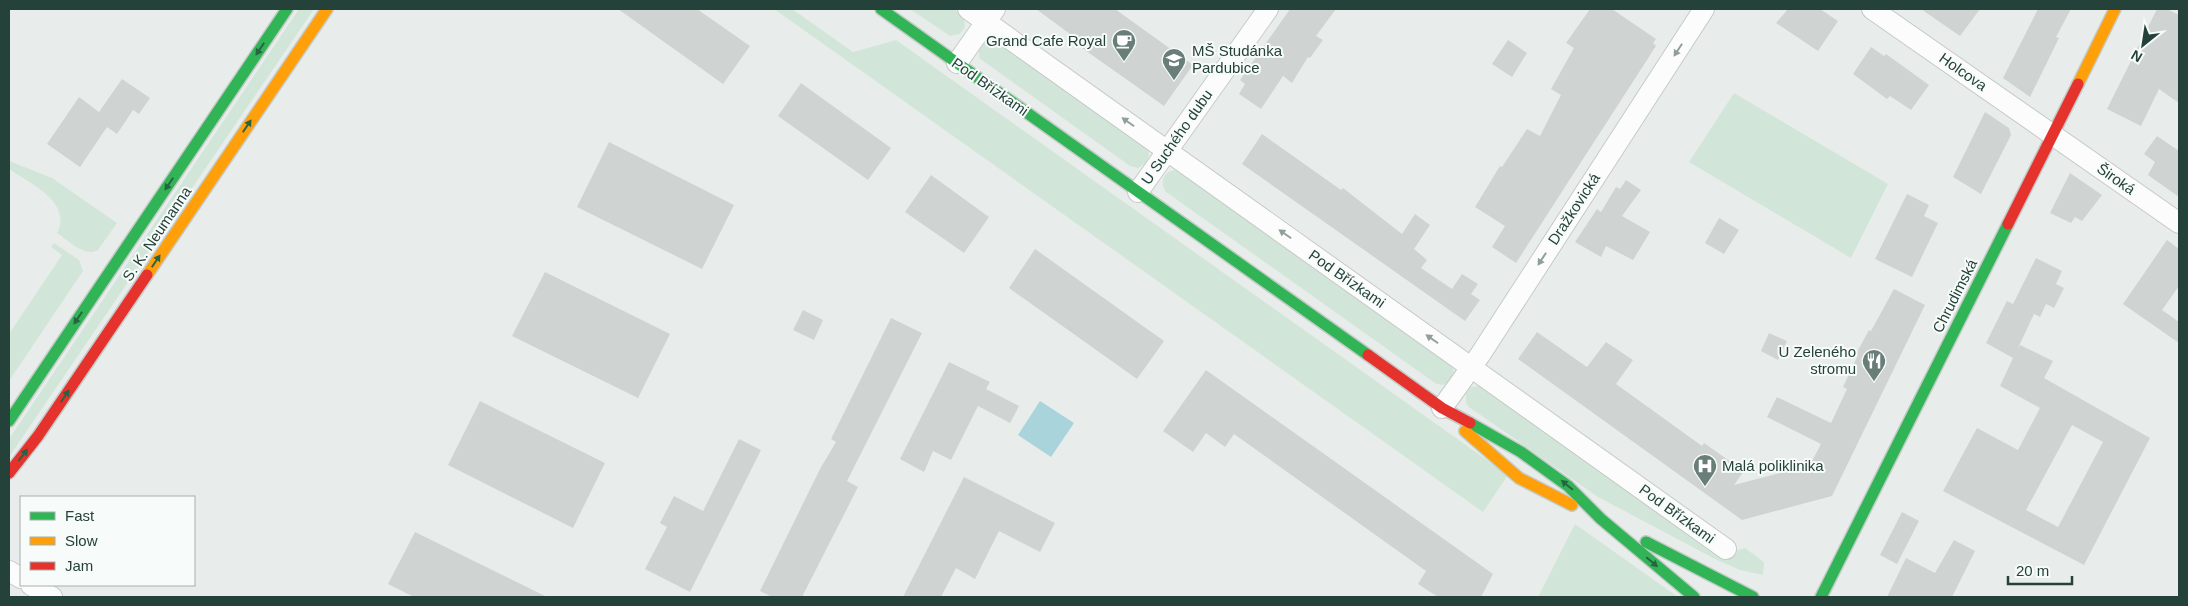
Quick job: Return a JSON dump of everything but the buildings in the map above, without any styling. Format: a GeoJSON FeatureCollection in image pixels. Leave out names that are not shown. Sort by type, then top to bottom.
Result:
{"type":"FeatureCollection","features":[{"type":"Feature","properties":{"kind":"street","name":"S. K. Neumanna"},"geometry":{"type":"LineString","coordinates":[[9,421],[287,9]]}},
{"type":"Feature","properties":{"kind":"street","name":"S. K. Neumanna"},"geometry":{"type":"LineString","coordinates":[[9,473],[38,436],[326,9]]}},
{"type":"Feature","properties":{"kind":"street","name":"Pod Břízkami"},"geometry":{"type":"LineString","coordinates":[[881,9],[1442,408],[1496,436],[1532,459],[1568,486],[1602,519],[1694,597]]}},
{"type":"Feature","properties":{"kind":"street","name":"Pod Břízkami"},"geometry":{"type":"LineString","coordinates":[[968,9],[991,15],[1168,150],[1726,549]]}},
{"type":"Feature","properties":{"kind":"street","name":"U Suchého dubu"},"geometry":{"type":"LineString","coordinates":[[1138,192],[1268,9]]}},
{"type":"Feature","properties":{"kind":"street","name":"Dražkovická"},"geometry":{"type":"LineString","coordinates":[[1442,408],[1471,367],[1704,9]]}},
{"type":"Feature","properties":{"kind":"street","name":"Holcova"},"geometry":{"type":"LineString","coordinates":[[1872,9],[2053,134]]}},
{"type":"Feature","properties":{"kind":"street","name":"Chrudimská"},"geometry":{"type":"LineString","coordinates":[[1821,597],[2115,9]]}},
{"type":"Feature","properties":{"kind":"street"},"geometry":{"type":"LineString","coordinates":[[956,63],[991,15]]}},
{"type":"Feature","properties":{"kind":"street","name":"Široká"},"geometry":{"type":"LineString","coordinates":[[2053,134],[2179,222]]}},
{"type":"Feature","properties":{"kind":"street","name":"Pod Břízkami"},"geometry":{"type":"LineString","coordinates":[[1442,408],[1488,453],[1519,478],[1753,597]]}},
{"type":"Feature","properties":{"kind":"street"},"geometry":{"type":"LineString","coordinates":[[9,570],[20,577]]}},
{"type":"Feature","properties":{"kind":"street"},"geometry":{"type":"LineString","coordinates":[[33,586],[52,597]]}},
{"type":"Feature","properties":{"kind":"green space"},"geometry":{"type":"Polygon","coordinates":[[[299,9],[314,9],[9,457],[9,439],[299,9]]]}},
{"type":"Feature","properties":{"kind":"green space"},"geometry":{"type":"Polygon","coordinates":[[[774,9],[792,9],[853,52],[896,40],[1508,475],[1483,512],[774,9]]]}},
{"type":"Feature","properties":{"kind":"green space"},"geometry":{"type":"Polygon","coordinates":[[[910,9],[954,9],[964,18],[965,27],[960,34],[950,36],[910,9]]]}},
{"type":"Feature","properties":{"kind":"green space"},"geometry":{"type":"Polygon","coordinates":[[[986,38],[997,39],[1147,147],[1149,154],[1147,162],[1138,168],[1130,166],[979,58],[979,47],[986,38]]]}},
{"type":"Feature","properties":{"kind":"green space"},"geometry":{"type":"Polygon","coordinates":[[[1734,93],[1888,184],[1851,258],[1689,162],[1734,93]]]}},
{"type":"Feature","properties":{"kind":"green space"},"geometry":{"type":"Polygon","coordinates":[[[9,161],[52,178],[117,223],[98,250],[88,252],[82,250],[57,233],[60,222],[59,212],[54,203],[37,187],[9,169],[9,161]]]}},
{"type":"Feature","properties":{"kind":"green space"},"geometry":{"type":"Polygon","coordinates":[[[1176,170],[1453,367],[1454,377],[1446,384],[1435,383],[1166,192],[1163,184],[1164,177],[1168,172],[1176,170]]]}},
{"type":"Feature","properties":{"kind":"green space"},"geometry":{"type":"Polygon","coordinates":[[[54,243],[79,260],[83,271],[9,381],[9,334],[62,255],[51,247],[54,243]]]}},
{"type":"Feature","properties":{"kind":"green space"},"geometry":{"type":"Polygon","coordinates":[[[1479,386],[1719,556],[1745,548],[1764,562],[1763,575],[1740,570],[1715,559],[1598,497],[1469,407],[1466,403],[1466,394],[1471,387],[1479,386]]]}},
{"type":"Feature","properties":{"kind":"green space"},"geometry":{"type":"Polygon","coordinates":[[[1575,524],[1678,597],[1538,597],[1575,524]]]}},
{"type":"Feature","properties":{"kind":"water"},"geometry":{"type":"Polygon","coordinates":[[[1040,401],[1074,423],[1051,457],[1018,435],[1040,401]]]}},
{"type":"Feature","properties":{"kind":"traffic: fast"},"geometry":{"type":"LineString","coordinates":[[9,421],[287,9]]}},
{"type":"Feature","properties":{"kind":"traffic: fast"},"geometry":{"type":"LineString","coordinates":[[881,9],[1368,355]]}},
{"type":"Feature","properties":{"kind":"traffic: fast"},"geometry":{"type":"LineString","coordinates":[[1821,597],[2008,224]]}},
{"type":"Feature","properties":{"kind":"traffic: fast"},"geometry":{"type":"LineString","coordinates":[[1470,423],[1521,452],[1568,486],[1601,519],[1694,597]]}},
{"type":"Feature","properties":{"kind":"traffic: fast"},"geometry":{"type":"LineString","coordinates":[[1646,542],[1753,597]]}},
{"type":"Feature","properties":{"kind":"traffic: slow"},"geometry":{"type":"LineString","coordinates":[[147,275],[327,9]]}},
{"type":"Feature","properties":{"kind":"traffic: slow"},"geometry":{"type":"LineString","coordinates":[[2078,84],[2115,9]]}},
{"type":"Feature","properties":{"kind":"traffic: slow"},"geometry":{"type":"LineString","coordinates":[[1465,431],[1519,478],[1572,505]]}},
{"type":"Feature","properties":{"kind":"traffic: jam"},"geometry":{"type":"LineString","coordinates":[[2008,224],[2078,84]]}},
{"type":"Feature","properties":{"kind":"traffic: jam"},"geometry":{"type":"LineString","coordinates":[[9,473],[38,436],[147,275]]}},
{"type":"Feature","properties":{"kind":"traffic: jam"},"geometry":{"type":"LineString","coordinates":[[1368,355],[1442,408],[1470,423]]}},
{"type":"Feature","properties":{"kind":"place","name":"Grand Cafe Royal"},"geometry":{"type":"Point","coordinates":[1124,62]}},
{"type":"Feature","properties":{"kind":"place","name":"MŠ Studánka Pardubice"},"geometry":{"type":"Point","coordinates":[1174,81]}},
{"type":"Feature","properties":{"kind":"place","name":"U Zeleného stromu"},"geometry":{"type":"Point","coordinates":[1874,382]}},
{"type":"Feature","properties":{"kind":"place","name":"Malá poliklinika"},"geometry":{"type":"Point","coordinates":[1705,487]}}]}
